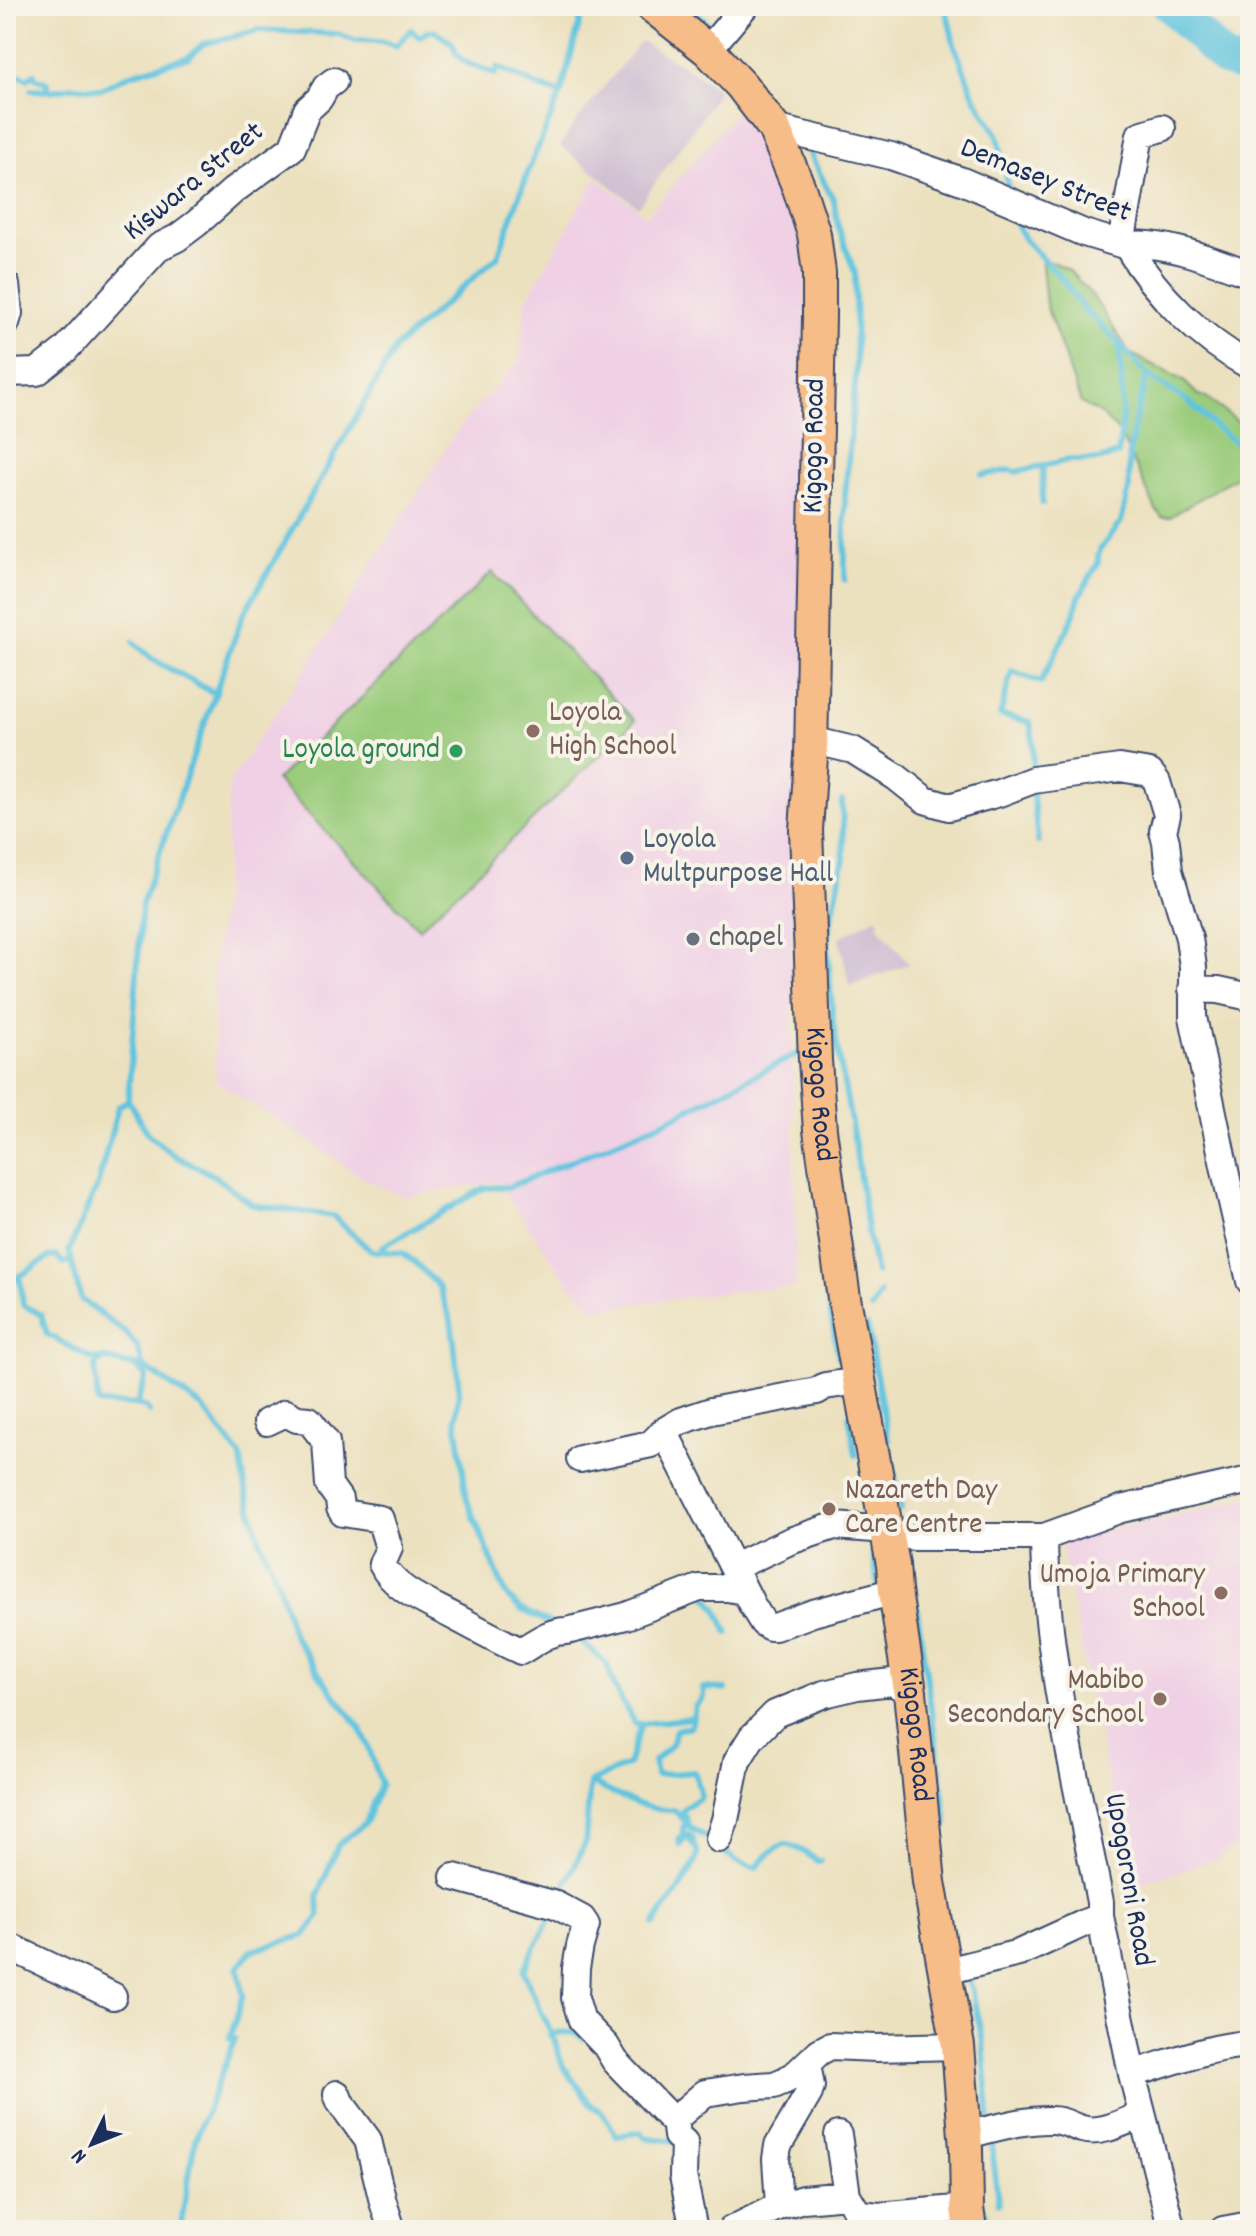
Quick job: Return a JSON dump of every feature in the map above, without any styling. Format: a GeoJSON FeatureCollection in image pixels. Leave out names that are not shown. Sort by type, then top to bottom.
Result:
{"type":"FeatureCollection","features":[{"type":"Feature","properties":{"kind":"main road","name":"Kigogo Road"},"geometry":{"type":"LineString","coordinates":[[652,6],[708,50],[741,85],[774,128],[814,234],[819,273],[811,740],[806,830],[820,1130],[844,1298],[893,1565],[910,1692],[929,1882],[958,2046],[968,2219]]}},
{"type":"Feature","properties":{"kind":"street"},"geometry":{"type":"LineString","coordinates":[[708,50],[745,6]]}},
{"type":"Feature","properties":{"kind":"street","name":"Kiswara Street"},"geometry":{"type":"LineString","coordinates":[[6,373],[37,372],[65,350],[159,247],[177,238],[234,190],[292,148],[307,110],[334,81]]}},
{"type":"Feature","properties":{"kind":"street","name":"Demasey Street"},"geometry":{"type":"LineString","coordinates":[[774,128],[891,156],[962,181],[1084,233],[1124,245],[1142,272],[1194,327],[1250,366]]}},
{"type":"Feature","properties":{"kind":"street"},"geometry":{"type":"LineString","coordinates":[[1162,128],[1140,135],[1124,245],[1158,247],[1250,274]]}},
{"type":"Feature","properties":{"kind":"street"},"geometry":{"type":"LineString","coordinates":[[6,285],[9,313],[6,323]]}},
{"type":"Feature","properties":{"kind":"street"},"geometry":{"type":"LineString","coordinates":[[811,740],[853,750],[925,800],[949,807],[1033,780],[1120,768],[1150,773],[1157,782],[1166,809],[1163,831],[1169,871],[1189,938],[1193,967],[1193,1017],[1250,1281]]}},
{"type":"Feature","properties":{"kind":"street"},"geometry":{"type":"LineString","coordinates":[[1192,989],[1218,990],[1250,997]]}},
{"type":"Feature","properties":{"kind":"street"},"geometry":{"type":"LineString","coordinates":[[580,1459],[644,1446],[681,1421],[711,1411],[859,1381]]}},
{"type":"Feature","properties":{"kind":"street"},"geometry":{"type":"LineString","coordinates":[[267,1422],[286,1413],[297,1419],[309,1420],[322,1435],[326,1442],[329,1485],[339,1499],[343,1513],[380,1519],[389,1548],[382,1564],[386,1572],[414,1595],[496,1641],[521,1651],[544,1636],[626,1616],[699,1588],[744,1591]]}},
{"type":"Feature","properties":{"kind":"street"},"geometry":{"type":"LineString","coordinates":[[664,1431],[763,1623],[775,1627],[813,1613],[895,1591]]}},
{"type":"Feature","properties":{"kind":"street"},"geometry":{"type":"LineString","coordinates":[[734,1567],[790,1541],[834,1526],[874,1529],[914,1537],[1044,1537],[1121,1509],[1250,1480]]}},
{"type":"Feature","properties":{"kind":"street","name":"Upogoroni Road"},"geometry":{"type":"LineString","coordinates":[[1044,1537],[1044,1585],[1057,1678],[1100,1902],[1100,1916],[1132,2074],[1172,2230]]}},
{"type":"Feature","properties":{"kind":"street"},"geometry":{"type":"LineString","coordinates":[[719,1839],[737,1761],[752,1737],[775,1714],[824,1694],[857,1686],[892,1682],[910,1692]]}},
{"type":"Feature","properties":{"kind":"street"},"geometry":{"type":"LineString","coordinates":[[454,1877],[556,1905],[582,1919],[586,1930],[576,1968],[575,1998],[582,2021],[606,2046],[615,2061],[668,2116],[675,2119]]}},
{"type":"Feature","properties":{"kind":"street"},"geometry":{"type":"LineString","coordinates":[[946,1971],[1019,1953],[1100,1916]]}},
{"type":"Feature","properties":{"kind":"street"},"geometry":{"type":"LineString","coordinates":[[6,1945],[113,1996]]}},
{"type":"Feature","properties":{"kind":"street"},"geometry":{"type":"LineString","coordinates":[[1132,2074],[1202,2053],[1250,2044]]}},
{"type":"Feature","properties":{"kind":"street"},"geometry":{"type":"LineString","coordinates":[[675,2119],[705,2093],[774,2085],[797,2073],[830,2046],[958,2046]]}},
{"type":"Feature","properties":{"kind":"street"},"geometry":{"type":"LineString","coordinates":[[779,2206],[778,2146],[809,2093],[811,2086],[807,2064]]}},
{"type":"Feature","properties":{"kind":"street"},"geometry":{"type":"LineString","coordinates":[[337,2094],[368,2140],[392,2230]]}},
{"type":"Feature","properties":{"kind":"street"},"geometry":{"type":"LineString","coordinates":[[965,2135],[1030,2121],[1051,2120],[1091,2131],[1142,2115]]}},
{"type":"Feature","properties":{"kind":"street"},"geometry":{"type":"LineString","coordinates":[[675,2119],[677,2136],[684,2142],[683,2176],[694,2230]]}},
{"type":"Feature","properties":{"kind":"street"},"geometry":{"type":"LineString","coordinates":[[838,2135],[847,2195],[856,2210],[867,2216],[968,2219]]}},
{"type":"Feature","properties":{"kind":"street"},"geometry":{"type":"LineString","coordinates":[[731,2230],[779,2206],[803,2199],[847,2195]]}},
{"type":"Feature","properties":{"kind":"street"},"geometry":{"type":"LineString","coordinates":[[1223,2230],[1250,2225]]}},
{"type":"Feature","properties":{"kind":"shaded area"},"geometry":{"type":"Polygon","coordinates":[[[641,41],[719,91],[638,207],[560,146],[641,41]]]}},
{"type":"Feature","properties":{"kind":"shaded area","name":"Loyola High School"},"geometry":{"type":"Polygon","coordinates":[[[745,103],[770,139],[805,261],[806,658],[791,958],[796,1287],[754,1289],[594,1309],[570,1285],[497,1181],[405,1197],[366,1180],[216,1082],[213,973],[226,868],[230,781],[461,425],[519,361],[526,300],[596,178],[647,216],[745,103]]]}},
{"type":"Feature","properties":{"kind":"shaded area"},"geometry":{"type":"Polygon","coordinates":[[[877,917],[878,925],[909,964],[850,986],[839,938],[877,917]]]}},
{"type":"Feature","properties":{"kind":"shaded area","name":"Mabibo Secondary School"},"geometry":{"type":"Polygon","coordinates":[[[1250,1497],[1250,1833],[1218,1859],[1130,1887],[1061,1539],[1166,1519],[1250,1497]]]}},
{"type":"Feature","properties":{"kind":"green space"},"geometry":{"type":"Polygon","coordinates":[[[1041,255],[1047,262],[1069,270],[1092,295],[1130,353],[1184,381],[1250,431],[1250,468],[1170,517],[1162,517],[1120,433],[1099,413],[1081,403],[1046,305],[1041,255]]]}},
{"type":"Feature","properties":{"kind":"green space","name":"Loyola ground"},"geometry":{"type":"Polygon","coordinates":[[[492,572],[635,721],[419,929],[276,780],[492,572]]]}},
{"type":"Feature","properties":{"kind":"waterway"},"geometry":{"type":"LineString","coordinates":[[180,2230],[195,2140],[235,2039],[230,2038],[243,1995],[238,1968],[251,1951],[305,1935],[319,1916],[318,1895],[338,1845],[365,1823],[381,1784],[361,1729],[293,1635],[278,1583],[259,1538],[240,1455],[201,1406],[143,1366],[137,1346],[126,1333],[81,1299],[69,1251],[98,1184],[118,1107],[128,1100],[142,903],[242,617],[396,347],[498,256],[529,169],[561,93],[584,6]]}},
{"type":"Feature","properties":{"kind":"waterway"},"geometry":{"type":"LineString","coordinates":[[689,6],[714,32]]}},
{"type":"Feature","properties":{"kind":"waterway"},"geometry":{"type":"LineString","coordinates":[[943,6],[974,96],[998,136],[1009,193]]}},
{"type":"Feature","properties":{"kind":"waterway"},"geometry":{"type":"LineString","coordinates":[[1170,6],[1224,59],[1250,69]]}},
{"type":"Feature","properties":{"kind":"waterway"},"geometry":{"type":"LineString","coordinates":[[31,90],[101,89],[131,74],[189,57],[203,44],[259,30],[338,34],[354,40],[381,41],[396,46],[411,30],[419,37],[428,31],[435,31],[453,44],[459,57],[470,64],[495,74],[498,67],[542,88],[561,93]]}},
{"type":"Feature","properties":{"kind":"waterway"},"geometry":{"type":"LineString","coordinates":[[6,69],[27,79],[34,74],[34,77],[47,83],[51,91]]}},
{"type":"Feature","properties":{"kind":"waterway"},"geometry":{"type":"LineString","coordinates":[[804,143],[834,201],[838,226],[855,273],[856,372],[845,496],[845,580]]}},
{"type":"Feature","properties":{"kind":"waterway"},"geometry":{"type":"LineString","coordinates":[[1012,214],[1025,240],[1064,281],[1081,306],[1147,375],[1189,402],[1244,449],[1242,474],[1250,486]]}},
{"type":"Feature","properties":{"kind":"waterway"},"geometry":{"type":"LineString","coordinates":[[982,475],[1011,470],[1016,472],[1068,460],[1098,460],[1118,454],[1122,412],[1119,343]]}},
{"type":"Feature","properties":{"kind":"waterway"},"geometry":{"type":"LineString","coordinates":[[1033,775],[1030,722],[1000,715],[1012,671],[1041,682],[1072,620],[1079,597],[1098,563],[1101,548],[1121,522],[1129,489],[1129,456],[1134,425],[1147,375]]}},
{"type":"Feature","properties":{"kind":"waterway"},"geometry":{"type":"LineString","coordinates":[[1042,503],[1043,467]]}},
{"type":"Feature","properties":{"kind":"waterway"},"geometry":{"type":"LineString","coordinates":[[133,642],[152,659],[216,694]]}},
{"type":"Feature","properties":{"kind":"waterway"},"geometry":{"type":"LineString","coordinates":[[1032,786],[1038,842]]}},
{"type":"Feature","properties":{"kind":"waterway"},"geometry":{"type":"LineString","coordinates":[[842,801],[844,859],[827,939],[833,1024],[876,1273]]}},
{"type":"Feature","properties":{"kind":"waterway"},"geometry":{"type":"LineString","coordinates":[[388,1252],[382,1247],[484,1188],[509,1187],[666,1121],[803,1051]]}},
{"type":"Feature","properties":{"kind":"waterway"},"geometry":{"type":"LineString","coordinates":[[128,1100],[148,1134],[173,1155],[213,1175],[253,1205],[333,1216],[371,1251],[402,1253],[439,1287],[451,1321],[454,1341],[459,1389],[456,1419],[467,1500],[506,1595],[520,1609],[551,1624]]}},
{"type":"Feature","properties":{"kind":"waterway"},"geometry":{"type":"LineString","coordinates":[[822,1251],[823,1274],[839,1358]]}},
{"type":"Feature","properties":{"kind":"waterway"},"geometry":{"type":"LineString","coordinates":[[6,1283],[49,1257],[56,1256],[64,1263],[72,1260]]}},
{"type":"Feature","properties":{"kind":"waterway"},"geometry":{"type":"LineString","coordinates":[[20,1275],[23,1305],[41,1315],[47,1334],[92,1359],[143,1366]]}},
{"type":"Feature","properties":{"kind":"waterway"},"geometry":{"type":"LineString","coordinates":[[871,1309],[880,1293]]}},
{"type":"Feature","properties":{"kind":"waterway"},"geometry":{"type":"LineString","coordinates":[[867,1326],[901,1509]]}},
{"type":"Feature","properties":{"kind":"waterway"},"geometry":{"type":"LineString","coordinates":[[104,1360],[95,1367],[98,1403],[137,1405]]}},
{"type":"Feature","properties":{"kind":"waterway"},"geometry":{"type":"LineString","coordinates":[[135,1366],[146,1376],[137,1405],[149,1412]]}},
{"type":"Feature","properties":{"kind":"waterway"},"geometry":{"type":"LineString","coordinates":[[849,1416],[856,1455]]}},
{"type":"Feature","properties":{"kind":"waterway"},"geometry":{"type":"LineString","coordinates":[[909,1551],[947,1824]]}},
{"type":"Feature","properties":{"kind":"waterway"},"geometry":{"type":"LineString","coordinates":[[873,1553],[878,1587]]}},
{"type":"Feature","properties":{"kind":"waterway"},"geometry":{"type":"LineString","coordinates":[[706,1595],[717,1609],[728,1633]]}},
{"type":"Feature","properties":{"kind":"waterway"},"geometry":{"type":"LineString","coordinates":[[558,1900],[585,1844],[590,1782],[628,1765],[641,1724],[634,1723],[614,1686],[607,1664],[575,1636]]}},
{"type":"Feature","properties":{"kind":"waterway"},"geometry":{"type":"LineString","coordinates":[[641,1724],[693,1718],[695,1707],[704,1697],[703,1688],[725,1689]]}},
{"type":"Feature","properties":{"kind":"waterway"},"geometry":{"type":"LineString","coordinates":[[654,1924],[694,1865],[697,1850],[689,1839],[694,1840],[688,1834],[680,1845],[683,1827],[688,1824],[681,1813],[701,1797],[695,1772],[656,1775],[654,1761],[671,1745],[676,1730],[691,1726],[693,1718]]}},
{"type":"Feature","properties":{"kind":"waterway"},"geometry":{"type":"LineString","coordinates":[[590,1782],[641,1805],[674,1810],[692,1829],[709,1838],[735,1861],[756,1868],[772,1851],[785,1845],[821,1861]]}},
{"type":"Feature","properties":{"kind":"waterway"},"geometry":{"type":"LineString","coordinates":[[554,1910],[523,1971],[563,2066],[592,2106],[602,2112],[617,2136],[641,2132],[644,2137],[673,2141]]}},
{"type":"Feature","properties":{"kind":"waterway"},"geometry":{"type":"LineString","coordinates":[[968,1973],[983,2042],[990,2124]]}},
{"type":"Feature","properties":{"kind":"waterway"},"geometry":{"type":"LineString","coordinates":[[550,2035],[567,2032],[583,2038]]}},
{"type":"Feature","properties":{"kind":"waterway"},"geometry":{"type":"LineString","coordinates":[[991,2135],[998,2203]]}},
{"type":"Feature","properties":{"kind":"waterway"},"geometry":{"type":"LineString","coordinates":[[981,2203],[986,2214],[987,2230]]}},
{"type":"Feature","properties":{"kind":"place","name":"Loyola High School"},"geometry":{"type":"Point","coordinates":[533,731]}},
{"type":"Feature","properties":{"kind":"place","name":"Loyola ground"},"geometry":{"type":"Point","coordinates":[456,751]}},
{"type":"Feature","properties":{"kind":"place","name":"Loyola Multpurpose Hall"},"geometry":{"type":"Point","coordinates":[627,858]}},
{"type":"Feature","properties":{"kind":"place","name":"chapel"},"geometry":{"type":"Point","coordinates":[693,939]}},
{"type":"Feature","properties":{"kind":"place","name":"Nazareth Day Care Centre"},"geometry":{"type":"Point","coordinates":[829,1509]}},
{"type":"Feature","properties":{"kind":"place","name":"Umoja Primary School"},"geometry":{"type":"Point","coordinates":[1221,1593]}},
{"type":"Feature","properties":{"kind":"place","name":"Mabibo Secondary School"},"geometry":{"type":"Point","coordinates":[1160,1699]}}]}
